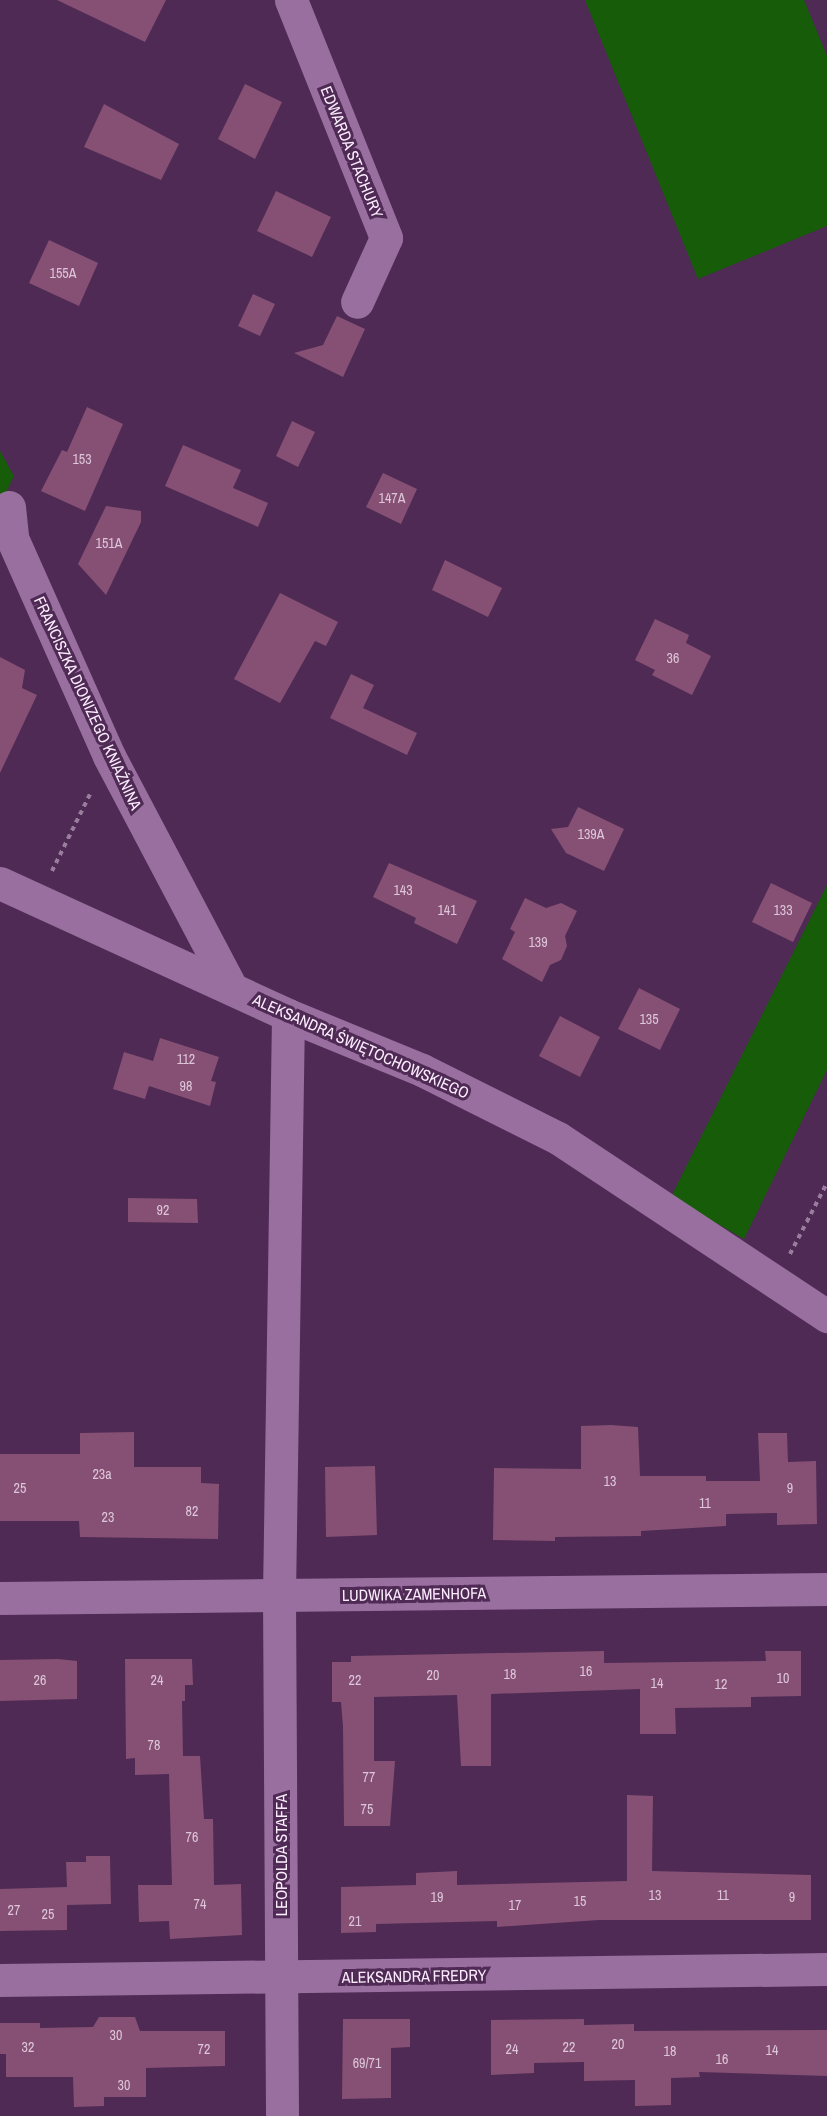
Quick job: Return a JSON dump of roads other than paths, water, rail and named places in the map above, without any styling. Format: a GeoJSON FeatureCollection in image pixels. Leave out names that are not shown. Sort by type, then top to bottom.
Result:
{"type":"FeatureCollection","features":[{"type":"Feature","properties":{"kind":"street","name":"EDWARDA STACHURY"},"geometry":{"type":"LineString","coordinates":[[291,0],[386,237],[357,302]]}},
{"type":"Feature","properties":{"kind":"street","name":"FRANCISZKA DIONIZEGO KNIAŹNINA"},"geometry":{"type":"LineString","coordinates":[[9,507],[12,538],[109,756],[232,989]]}},
{"type":"Feature","properties":{"kind":"street","name":"ALEKSANDRA ŚWIĘTOCHOWSKIEGO"},"geometry":{"type":"LineString","coordinates":[[0,883],[288,1015],[422,1070],[558,1138],[827,1316]]}},
{"type":"Feature","properties":{"kind":"street","name":"LEOPOLDA STAFFA"},"geometry":{"type":"LineString","coordinates":[[282,2116],[279,1595],[288,1015]]}},
{"type":"Feature","properties":{"kind":"street","name":"LUDWIKA ZAMENHOFA"},"geometry":{"type":"LineString","coordinates":[[0,1598],[827,1590]]}},
{"type":"Feature","properties":{"kind":"street","name":"ALEKSANDRA FREDRY"},"geometry":{"type":"LineString","coordinates":[[0,1980],[827,1969]]}}]}
